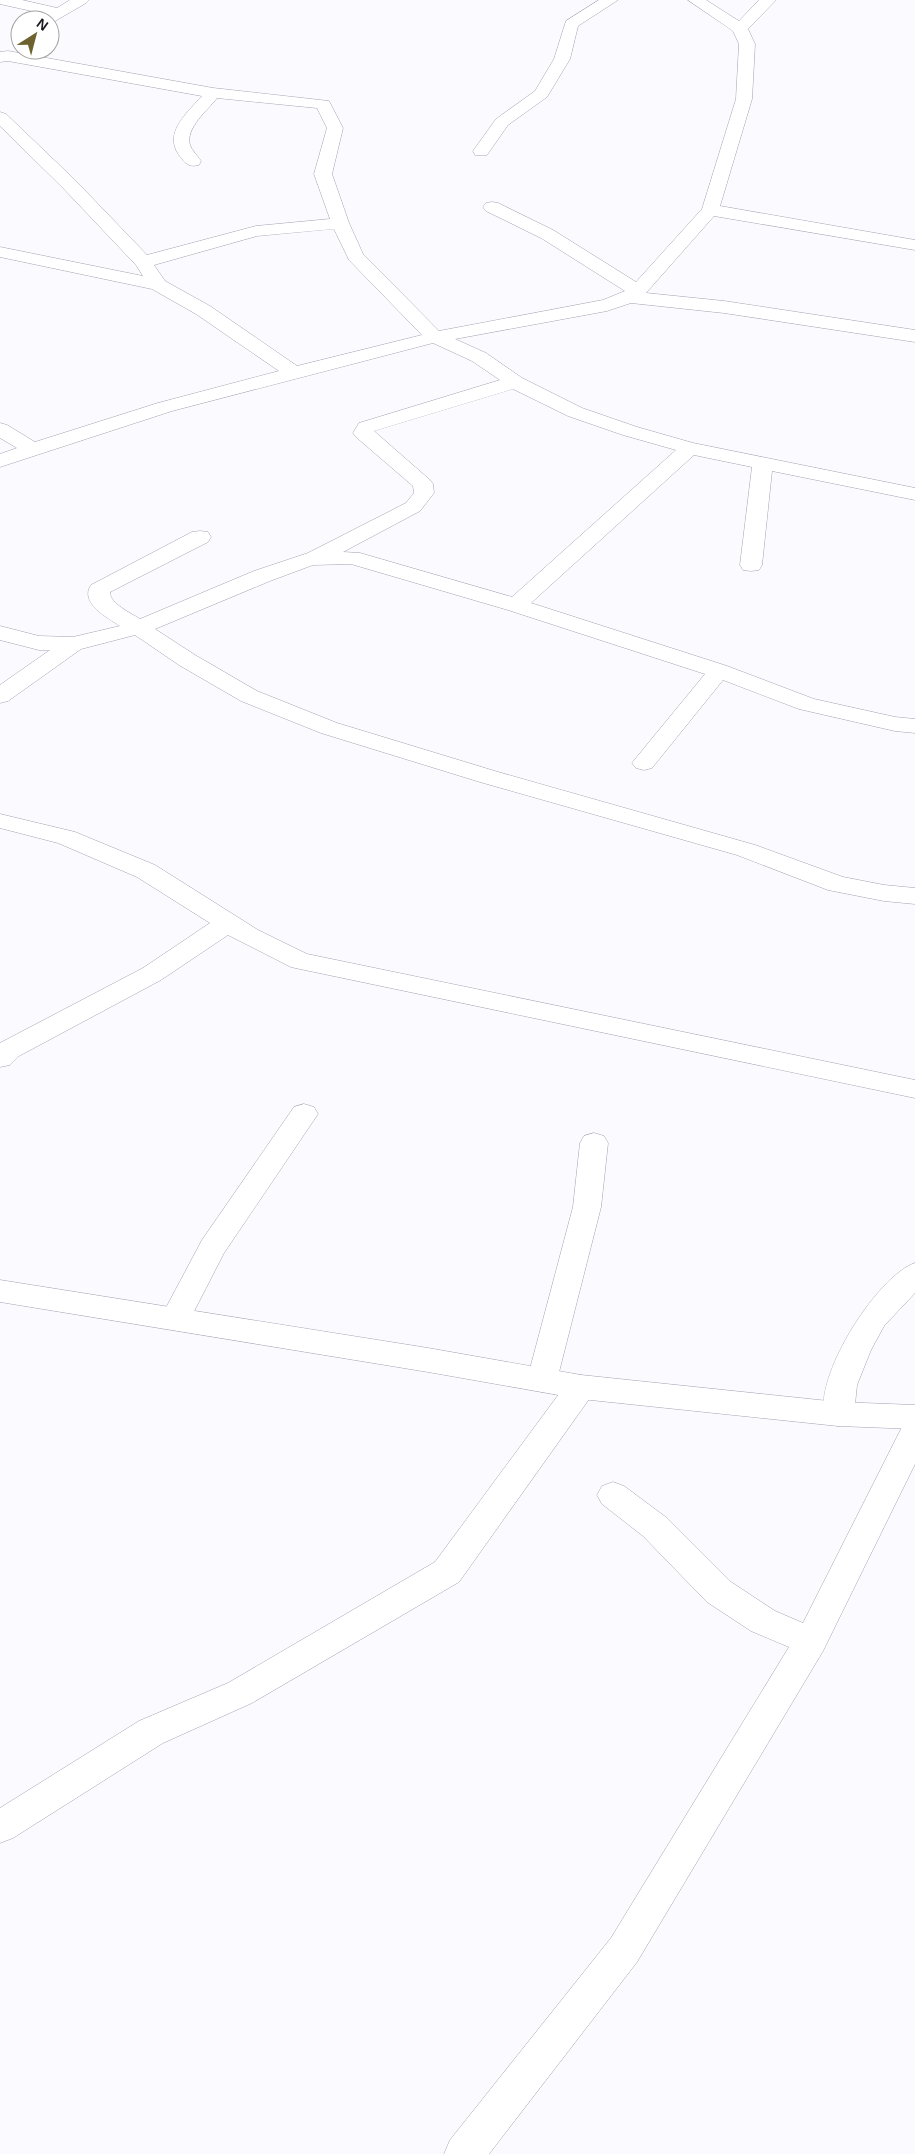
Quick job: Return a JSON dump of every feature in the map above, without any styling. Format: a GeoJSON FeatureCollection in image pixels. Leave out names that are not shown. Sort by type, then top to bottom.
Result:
{"type":"FeatureCollection","features":[{"type":"Feature","properties":{"kind":"street"},"geometry":{"type":"LineString","coordinates":[[2,0],[34,10]]}},
{"type":"Feature","properties":{"kind":"street"},"geometry":{"type":"LineString","coordinates":[[60,12],[81,0]]}},
{"type":"Feature","properties":{"kind":"street"},"geometry":{"type":"LineString","coordinates":[[480,151],[502,122],[541,94],[562,59],[571,24],[610,0]]}},
{"type":"Feature","properties":{"kind":"street"},"geometry":{"type":"LineString","coordinates":[[0,461],[33,448],[165,407],[294,373],[435,337],[607,305],[634,294],[710,210],[744,99],[747,44],[740,28],[696,0]]}},
{"type":"Feature","properties":{"kind":"street"},"geometry":{"type":"LineString","coordinates":[[740,28],[768,0]]}},
{"type":"Feature","properties":{"kind":"street"},"geometry":{"type":"LineString","coordinates":[[7,51],[213,93],[323,104],[335,128],[323,174],[340,222],[355,256],[435,337],[479,357],[515,382],[575,412],[630,431],[690,448],[915,494]]}},
{"type":"Feature","properties":{"kind":"street"},"geometry":{"type":"LineString","coordinates":[[192,162],[184,150],[181,141],[185,128],[213,93]]}},
{"type":"Feature","properties":{"kind":"street"},"geometry":{"type":"LineString","coordinates":[[1,119],[69,184],[143,262],[158,285]]}},
{"type":"Feature","properties":{"kind":"street"},"geometry":{"type":"LineString","coordinates":[[492,207],[547,234],[634,294],[915,336]]}},
{"type":"Feature","properties":{"kind":"street"},"geometry":{"type":"LineString","coordinates":[[710,210],[915,245]]}},
{"type":"Feature","properties":{"kind":"street"},"geometry":{"type":"LineString","coordinates":[[143,262],[256,232],[340,222]]}},
{"type":"Feature","properties":{"kind":"street"},"geometry":{"type":"LineString","coordinates":[[0,252],[158,285],[203,310],[294,373]]}},
{"type":"Feature","properties":{"kind":"street"},"geometry":{"type":"LineString","coordinates":[[0,633],[39,643],[73,644],[138,628],[262,576],[311,559],[385,523],[413,507],[424,493],[423,484],[363,433],[366,428],[374,423],[515,382]]}},
{"type":"Feature","properties":{"kind":"street"},"geometry":{"type":"LineString","coordinates":[[0,429],[33,448]]}},
{"type":"Feature","properties":{"kind":"street"},"geometry":{"type":"LineString","coordinates":[[516,605],[690,448]]}},
{"type":"Feature","properties":{"kind":"street"},"geometry":{"type":"LineString","coordinates":[[752,565],[763,463]]}},
{"type":"Feature","properties":{"kind":"street"},"geometry":{"type":"LineString","coordinates":[[200,537],[106,585],[99,590],[99,596],[107,607],[138,628],[187,660],[249,696],[329,728],[746,850],[837,884],[884,893],[915,896]]}},
{"type":"Feature","properties":{"kind":"street"},"geometry":{"type":"LineString","coordinates":[[311,559],[352,558],[516,605],[719,671],[807,704],[895,724],[915,726]]}},
{"type":"Feature","properties":{"kind":"street"},"geometry":{"type":"LineString","coordinates":[[0,696],[73,644]]}},
{"type":"Feature","properties":{"kind":"street"},"geometry":{"type":"LineString","coordinates":[[644,763],[719,671]]}},
{"type":"Feature","properties":{"kind":"street"},"geometry":{"type":"LineString","coordinates":[[0,821],[66,838],[146,871],[249,936],[300,961],[915,1089]]}},
{"type":"Feature","properties":{"kind":"street"},"geometry":{"type":"LineString","coordinates":[[0,1058],[9,1050],[152,974],[228,923]]}},
{"type":"Feature","properties":{"kind":"street"},"geometry":{"type":"LineString","coordinates":[[175,1319],[212,1248],[304,1114]]}},
{"type":"Feature","properties":{"kind":"street"},"geometry":{"type":"LineString","coordinates":[[542,1380],[587,1207],[594,1143]]}},
{"type":"Feature","properties":{"kind":"street"},"geometry":{"type":"LineString","coordinates":[[838,1414],[842,1385],[856,1350],[873,1318],[915,1274]]}},
{"type":"Feature","properties":{"kind":"street"},"geometry":{"type":"LineString","coordinates":[[0,1291],[581,1387],[838,1414],[915,1417]]}},
{"type":"Feature","properties":{"kind":"street"},"geometry":{"type":"LineString","coordinates":[[0,1827],[151,1732],[240,1693],[447,1572],[581,1387]]}},
{"type":"Feature","properties":{"kind":"street"},"geometry":{"type":"LineString","coordinates":[[464,2154],[624,1950],[811,1641],[915,1432]]}},
{"type":"Feature","properties":{"kind":"street"},"geometry":{"type":"LineString","coordinates":[[613,1495],[655,1527],[719,1592],[763,1621],[811,1641]]}}]}
